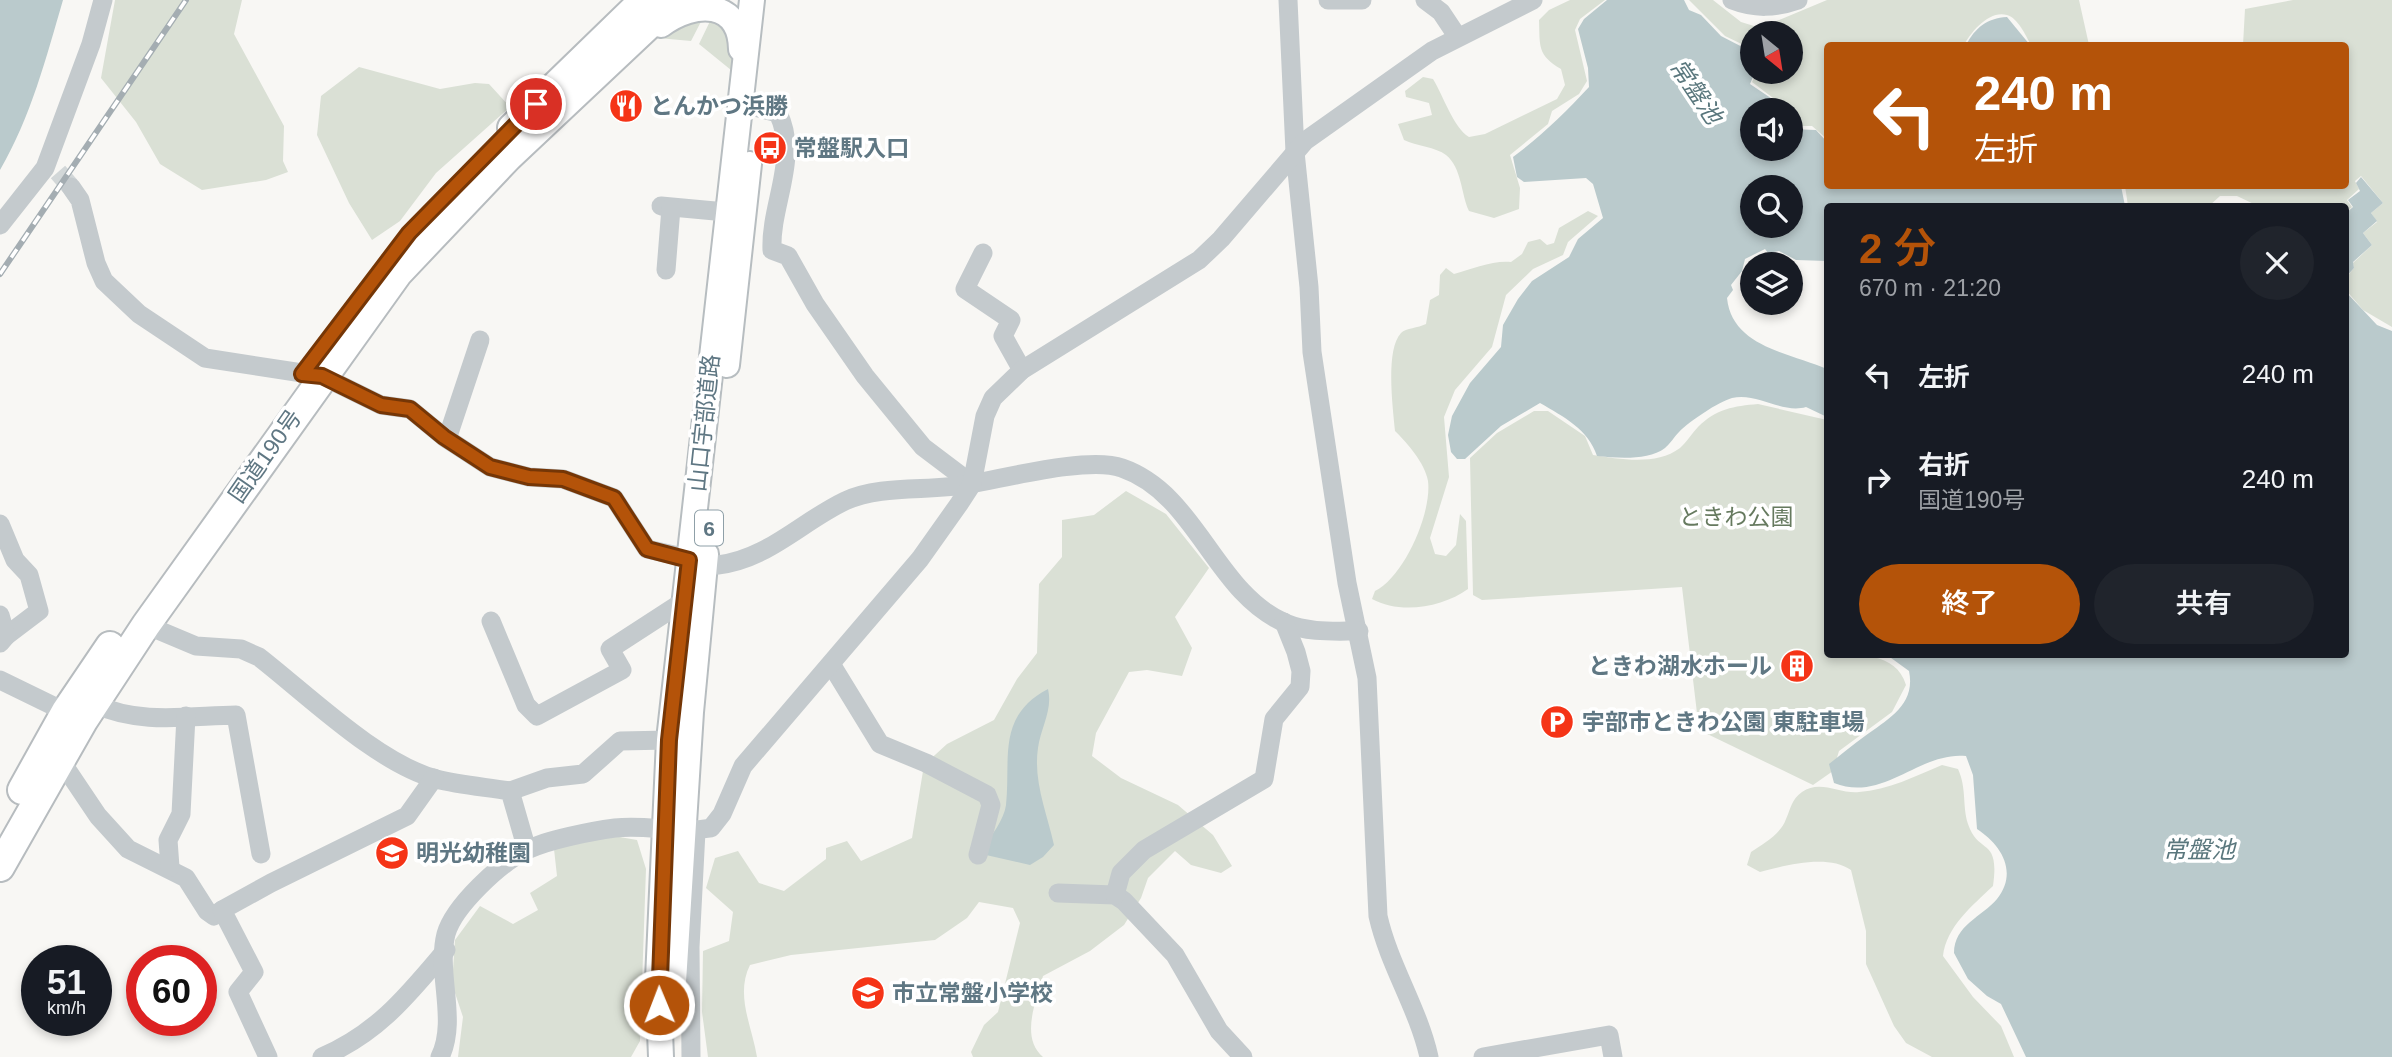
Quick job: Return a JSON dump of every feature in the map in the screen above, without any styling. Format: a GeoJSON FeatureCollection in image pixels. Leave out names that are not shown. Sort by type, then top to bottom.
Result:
{"type":"FeatureCollection","features":[{"type":"Feature","properties":{"kind":"highway","name":"国道190号"},"geometry":{"type":"LineString","coordinates":[[0,830],[81,712],[146,625],[312,375],[345,313],[418,224],[644,0]]}},
{"type":"Feature","properties":{"kind":"highway","name":"国道190号"},"geometry":{"type":"LineString","coordinates":[[0,867],[61,761],[81,712],[135,608],[312,375],[430,237],[675,0]]}},
{"type":"Feature","properties":{"kind":"main road","name":"山口宇部道路"},"geometry":{"type":"LineString","coordinates":[[668,1057],[697,561],[726,212],[752,0]]}},
{"type":"Feature","properties":{"kind":"main road","name":"山口宇部道路"},"geometry":{"type":"LineString","coordinates":[[662,1057],[658,979],[681,831],[669,740],[684,601],[697,561],[767,0]]}},
{"type":"Feature","properties":{"kind":"main road"},"geometry":{"type":"LineString","coordinates":[[588,82],[623,60],[676,11],[705,2],[719,5],[735,21],[740,38],[741,85]]}},
{"type":"Feature","properties":{"kind":"street"},"geometry":{"type":"LineString","coordinates":[[0,225],[53,167],[103,0]]}},
{"type":"Feature","properties":{"kind":"street"},"geometry":{"type":"LineString","coordinates":[[1288,0],[1295,152],[1309,287],[1312,352],[1347,583],[1359,631],[1370,717],[1378,916],[1386,945],[1416,1015],[1430,1057]]}},
{"type":"Feature","properties":{"kind":"street"},"geometry":{"type":"LineString","coordinates":[[1328,0],[1362,0]]}},
{"type":"Feature","properties":{"kind":"street"},"geometry":{"type":"LineString","coordinates":[[1425,0],[1441,12],[1457,36]]}},
{"type":"Feature","properties":{"kind":"street"},"geometry":{"type":"LineString","coordinates":[[440,1057],[446,1030],[446,936],[460,911],[492,874],[527,850],[616,828],[681,831],[711,828],[722,814],[743,766],[920,559],[972,484],[993,398],[1022,370],[1199,260],[1221,239],[1295,152],[1321,127],[1372,96],[1457,36],[1533,0]]}},
{"type":"Feature","properties":{"kind":"street"},"geometry":{"type":"LineString","coordinates":[[1732,0],[1757,7],[1782,6],[1798,0]]}},
{"type":"Feature","properties":{"kind":"street"},"geometry":{"type":"LineString","coordinates":[[755,107],[778,113],[786,130],[785,164],[772,250],[788,256],[815,304],[865,376],[923,447],[972,484]]}},
{"type":"Feature","properties":{"kind":"street"},"geometry":{"type":"LineString","coordinates":[[71,187],[80,200],[96,263],[104,281],[139,314],[205,358],[312,375],[381,405],[410,409],[447,439],[490,467],[529,477],[563,479],[614,498],[647,549],[718,565],[746,559],[853,499],[873,494],[972,484],[1051,469],[1120,467],[1137,475],[1166,497],[1253,601],[1284,622],[1315,631],[1359,631]]}},
{"type":"Feature","properties":{"kind":"street"},"geometry":{"type":"LineString","coordinates":[[666,270],[666,207],[726,212]]}},
{"type":"Feature","properties":{"kind":"street"},"geometry":{"type":"LineString","coordinates":[[983,253],[965,289],[1011,320],[1003,336],[1022,370]]}},
{"type":"Feature","properties":{"kind":"street"},"geometry":{"type":"LineString","coordinates":[[447,439],[481,340]]}},
{"type":"Feature","properties":{"kind":"street"},"geometry":{"type":"LineString","coordinates":[[0,524],[15,560],[29,575],[39,611],[3,640]]}},
{"type":"Feature","properties":{"kind":"street"},"geometry":{"type":"LineString","coordinates":[[491,621],[526,705],[537,716],[622,670],[610,649],[684,601]]}},
{"type":"Feature","properties":{"kind":"street"},"geometry":{"type":"LineString","coordinates":[[0,615],[3,640]]}},
{"type":"Feature","properties":{"kind":"street"},"geometry":{"type":"LineString","coordinates":[[1115,895],[1121,873],[1144,850],[1264,779],[1274,719],[1300,687],[1301,671],[1284,622]]}},
{"type":"Feature","properties":{"kind":"street"},"geometry":{"type":"LineString","coordinates":[[146,625],[196,646],[241,649],[260,657],[368,744],[434,778],[510,790],[547,778],[583,774],[620,741],[669,740]]}},
{"type":"Feature","properties":{"kind":"street"},"geometry":{"type":"LineString","coordinates":[[831,664],[880,744],[926,763],[987,795],[992,806],[978,855]]}},
{"type":"Feature","properties":{"kind":"street"},"geometry":{"type":"LineString","coordinates":[[0,680],[81,712],[119,715],[236,715],[261,854]]}},
{"type":"Feature","properties":{"kind":"street"},"geometry":{"type":"LineString","coordinates":[[170,867],[168,839],[181,814],[186,716]]}},
{"type":"Feature","properties":{"kind":"street"},"geometry":{"type":"LineString","coordinates":[[61,761],[98,816],[128,849],[170,867],[186,878],[207,911],[214,916],[271,883],[407,816],[434,778]]}},
{"type":"Feature","properties":{"kind":"street"},"geometry":{"type":"LineString","coordinates":[[510,790],[527,850]]}},
{"type":"Feature","properties":{"kind":"street"},"geometry":{"type":"LineString","coordinates":[[681,831],[690,947],[691,1057]]}},
{"type":"Feature","properties":{"kind":"street"},"geometry":{"type":"LineString","coordinates":[[1058,893],[1115,895],[1175,955],[1219,1031],[1243,1057]]}},
{"type":"Feature","properties":{"kind":"street"},"geometry":{"type":"LineString","coordinates":[[222,910],[254,972],[238,992],[268,1057]]}},
{"type":"Feature","properties":{"kind":"street"},"geometry":{"type":"LineString","coordinates":[[322,1057],[365,1034],[395,1011],[446,950]]}},
{"type":"Feature","properties":{"kind":"street"},"geometry":{"type":"LineString","coordinates":[[1483,1057],[1609,1035],[1613,1057]]}},
{"type":"Feature","properties":{"kind":"green space"},"geometry":{"type":"Polygon","coordinates":[[[115,0],[242,0],[234,34],[284,126],[283,161],[288,172],[266,180],[202,190],[160,164],[136,122],[101,78],[115,0]]]}},
{"type":"Feature","properties":{"kind":"green space"},"geometry":{"type":"Polygon","coordinates":[[[1570,0],[1605,0],[1580,19],[1575,30],[1587,81],[1579,94],[1552,111],[1548,124],[1510,155],[1520,188],[1519,209],[1494,218],[1469,211],[1451,160],[1437,150],[1404,140],[1398,124],[1432,115],[1429,103],[1406,97],[1405,91],[1423,77],[1433,79],[1453,119],[1469,137],[1485,134],[1557,99],[1565,85],[1561,69],[1548,59],[1541,49],[1539,20],[1549,10],[1570,0]]]}},
{"type":"Feature","properties":{"kind":"green space"},"geometry":{"type":"Polygon","coordinates":[[[1689,0],[1713,0],[1740,21],[1740,43],[1725,36],[1689,0]]]}},
{"type":"Feature","properties":{"kind":"green space"},"geometry":{"type":"Polygon","coordinates":[[[1827,0],[2079,0],[2088,42],[2029,42],[2015,20],[2000,14],[1981,23],[1966,42],[1824,42],[1824,136],[1812,126],[1803,126],[1803,98],[1773,98],[1755,84],[1803,84],[1803,21],[1777,21],[1827,0]]]}},
{"type":"Feature","properties":{"kind":"green space"},"geometry":{"type":"Polygon","coordinates":[[[2293,0],[2392,0],[2392,327],[2363,310],[2349,294],[2349,274],[2354,268],[2353,263],[2372,245],[2363,233],[2377,222],[2371,213],[2383,203],[2361,176],[2355,181],[2359,189],[2347,200],[2352,207],[2349,210],[2349,203],[2252,203],[2237,196],[2220,196],[2212,203],[2128,203],[2125,189],[2349,189],[2349,42],[2243,42],[2245,9],[2293,0]]]}},
{"type":"Feature","properties":{"kind":"green space"},"geometry":{"type":"Polygon","coordinates":[[[711,9],[713,13],[707,10],[691,41],[658,38],[684,14],[711,9]]]}},
{"type":"Feature","properties":{"kind":"green space"},"geometry":{"type":"Polygon","coordinates":[[[714,13],[735,46],[731,70],[699,44],[714,13]]]}},
{"type":"Feature","properties":{"kind":"green space"},"geometry":{"type":"Polygon","coordinates":[[[359,67],[440,89],[475,83],[489,84],[510,107],[436,173],[400,221],[372,240],[349,203],[317,135],[321,96],[359,67]]]}},
{"type":"Feature","properties":{"kind":"green space"},"geometry":{"type":"Polygon","coordinates":[[[1588,211],[1598,216],[1568,242],[1563,255],[1533,269],[1506,295],[1492,347],[1455,390],[1444,417],[1449,477],[1430,538],[1435,554],[1446,556],[1456,545],[1460,514],[1466,521],[1468,589],[1447,600],[1422,607],[1396,607],[1372,599],[1375,591],[1386,584],[1396,572],[1414,543],[1428,494],[1428,481],[1423,467],[1395,431],[1391,380],[1396,341],[1403,331],[1426,324],[1430,300],[1439,295],[1440,275],[1446,268],[1454,274],[1490,264],[1511,262],[1522,254],[1528,242],[1540,239],[1547,245],[1554,243],[1559,228],[1588,211]]]}},
{"type":"Feature","properties":{"kind":"green space","name":"ときわ公園"},"geometry":{"type":"Polygon","coordinates":[[[1758,404],[1824,419],[1824,658],[1876,658],[1894,666],[1906,685],[1892,712],[1839,751],[1833,771],[1813,785],[1699,730],[1682,587],[1482,600],[1473,595],[1470,458],[1497,433],[1534,411],[1548,411],[1585,436],[1593,455],[1649,459],[1670,454],[1680,448],[1705,421],[1733,407],[1758,404]]]}},
{"type":"Feature","properties":{"kind":"green space"},"geometry":{"type":"Polygon","coordinates":[[[1126,491],[1166,514],[1209,568],[1175,617],[1192,648],[1182,676],[1147,670],[1129,672],[1096,733],[1092,756],[1121,778],[1178,805],[1213,835],[1232,866],[1221,873],[1191,865],[1175,851],[1148,878],[1141,898],[1124,925],[1090,951],[1043,976],[1031,1029],[1032,1040],[1043,1057],[973,1057],[971,1052],[984,1025],[998,1012],[1020,923],[1013,908],[979,902],[967,918],[935,940],[791,955],[750,965],[744,999],[757,1057],[708,1057],[702,1012],[703,951],[729,941],[733,912],[706,888],[715,858],[738,851],[759,883],[784,891],[826,859],[826,848],[847,841],[861,861],[912,838],[924,765],[947,744],[994,720],[1017,679],[1037,653],[1039,584],[1062,557],[1062,520],[1094,515],[1126,491]]]}},
{"type":"Feature","properties":{"kind":"green space"},"geometry":{"type":"Polygon","coordinates":[[[1942,765],[1958,769],[1963,783],[1968,824],[1994,860],[1993,886],[1955,926],[1945,945],[1943,956],[1973,997],[2001,1026],[2014,1057],[1932,1057],[1906,1043],[1894,1026],[1866,964],[1866,931],[1851,870],[1842,865],[1819,862],[1794,864],[1760,872],[1747,865],[1751,852],[1780,829],[1796,798],[1809,788],[1870,791],[1902,782],[1942,765]]]}},
{"type":"Feature","properties":{"kind":"green space"},"geometry":{"type":"Polygon","coordinates":[[[608,835],[637,840],[646,869],[640,1041],[631,1057],[458,1057],[463,1017],[452,984],[455,940],[480,906],[513,924],[538,910],[530,893],[557,876],[554,849],[608,835]]]}},
{"type":"Feature","properties":{"kind":"water"},"geometry":{"type":"Polygon","coordinates":[[[0,0],[63,0],[29,108],[0,170],[0,0]]]}},
{"type":"Feature","properties":{"kind":"water","name":"常盤池"},"geometry":{"type":"Polygon","coordinates":[[[1607,0],[1684,0],[1689,10],[1701,15],[1721,36],[1740,46],[1740,84],[1750,84],[1771,98],[1740,98],[1740,161],[1803,161],[1803,130],[1816,130],[1824,139],[1824,189],[2122,189],[2124,203],[1824,203],[1824,261],[1803,260],[1803,252],[1767,252],[1765,249],[1759,252],[1740,252],[1740,274],[1731,285],[1733,290],[1727,298],[1731,314],[1751,338],[1824,368],[1824,416],[1806,407],[1788,408],[1751,398],[1732,398],[1697,417],[1658,452],[1632,458],[1597,456],[1588,438],[1581,431],[1540,403],[1501,426],[1465,459],[1457,459],[1451,452],[1448,435],[1452,416],[1470,383],[1501,347],[1503,325],[1518,299],[1532,281],[1569,257],[1578,239],[1603,218],[1593,184],[1586,178],[1524,182],[1517,177],[1513,157],[1552,124],[1589,87],[1588,68],[1578,29],[1584,19],[1607,0]]]}},
{"type":"Feature","properties":{"kind":"water"},"geometry":{"type":"Polygon","coordinates":[[[2007,17],[2028,42],[1968,42],[1982,25],[1993,19],[2007,17]]]}},
{"type":"Feature","properties":{"kind":"water"},"geometry":{"type":"Polygon","coordinates":[[[2361,177],[2383,203],[2371,213],[2377,221],[2363,233],[2372,245],[2353,262],[2354,268],[2349,274],[2349,210],[2353,207],[2348,200],[2360,191],[2356,183],[2361,177]]]}},
{"type":"Feature","properties":{"kind":"water","name":"常盤池"},"geometry":{"type":"Polygon","coordinates":[[[2349,295],[2377,325],[2392,331],[2392,1057],[2026,1057],[2001,1004],[1968,979],[1954,953],[1959,935],[1997,899],[2006,878],[2004,859],[1999,850],[1977,829],[1973,775],[1966,756],[1933,761],[1869,787],[1834,783],[1829,764],[1898,710],[1908,693],[1909,671],[1891,658],[2349,658],[2349,295]]]}},
{"type":"Feature","properties":{"kind":"water"},"geometry":{"type":"Polygon","coordinates":[[[1048,689],[1049,704],[1039,740],[1037,773],[1054,845],[1043,857],[1030,865],[986,855],[983,848],[1005,811],[1009,740],[1013,726],[1020,712],[1031,700],[1048,689]]]}},
{"type":"Feature","properties":{"kind":"tunnel"},"geometry":{"type":"LineString","coordinates":[[58,172],[71,187]]}},
{"type":"Feature","properties":{"kind":"railway"},"geometry":{"type":"LineString","coordinates":[[0,274],[186,0]]}},
{"type":"Feature","properties":{"kind":"place","name":"とんかつ浜勝"},"geometry":{"type":"Point","coordinates":[626,106]}},
{"type":"Feature","properties":{"kind":"place","name":"常盤駅入口"},"geometry":{"type":"Point","coordinates":[770,148]}},
{"type":"Feature","properties":{"kind":"place","name":"ときわ湖水ホール"},"geometry":{"type":"Point","coordinates":[1797,666]}},
{"type":"Feature","properties":{"kind":"place","name":"宇部市ときわ公園 東駐車場"},"geometry":{"type":"Point","coordinates":[1557,722]}},
{"type":"Feature","properties":{"kind":"place","name":"明光幼稚園"},"geometry":{"type":"Point","coordinates":[392,853]}},
{"type":"Feature","properties":{"kind":"place","name":"市立常盤小学校"},"geometry":{"type":"Point","coordinates":[868,993]}},
{"type":"Feature","properties":{"kind":"route"},"geometry":{"type":"LineString","coordinates":[[536,104],[409,233],[345,313],[302,374],[322,376],[381,405],[410,409],[444,437],[502,472],[563,479],[614,498],[647,549],[689,560],[669,740],[659,1005]]}}]}
